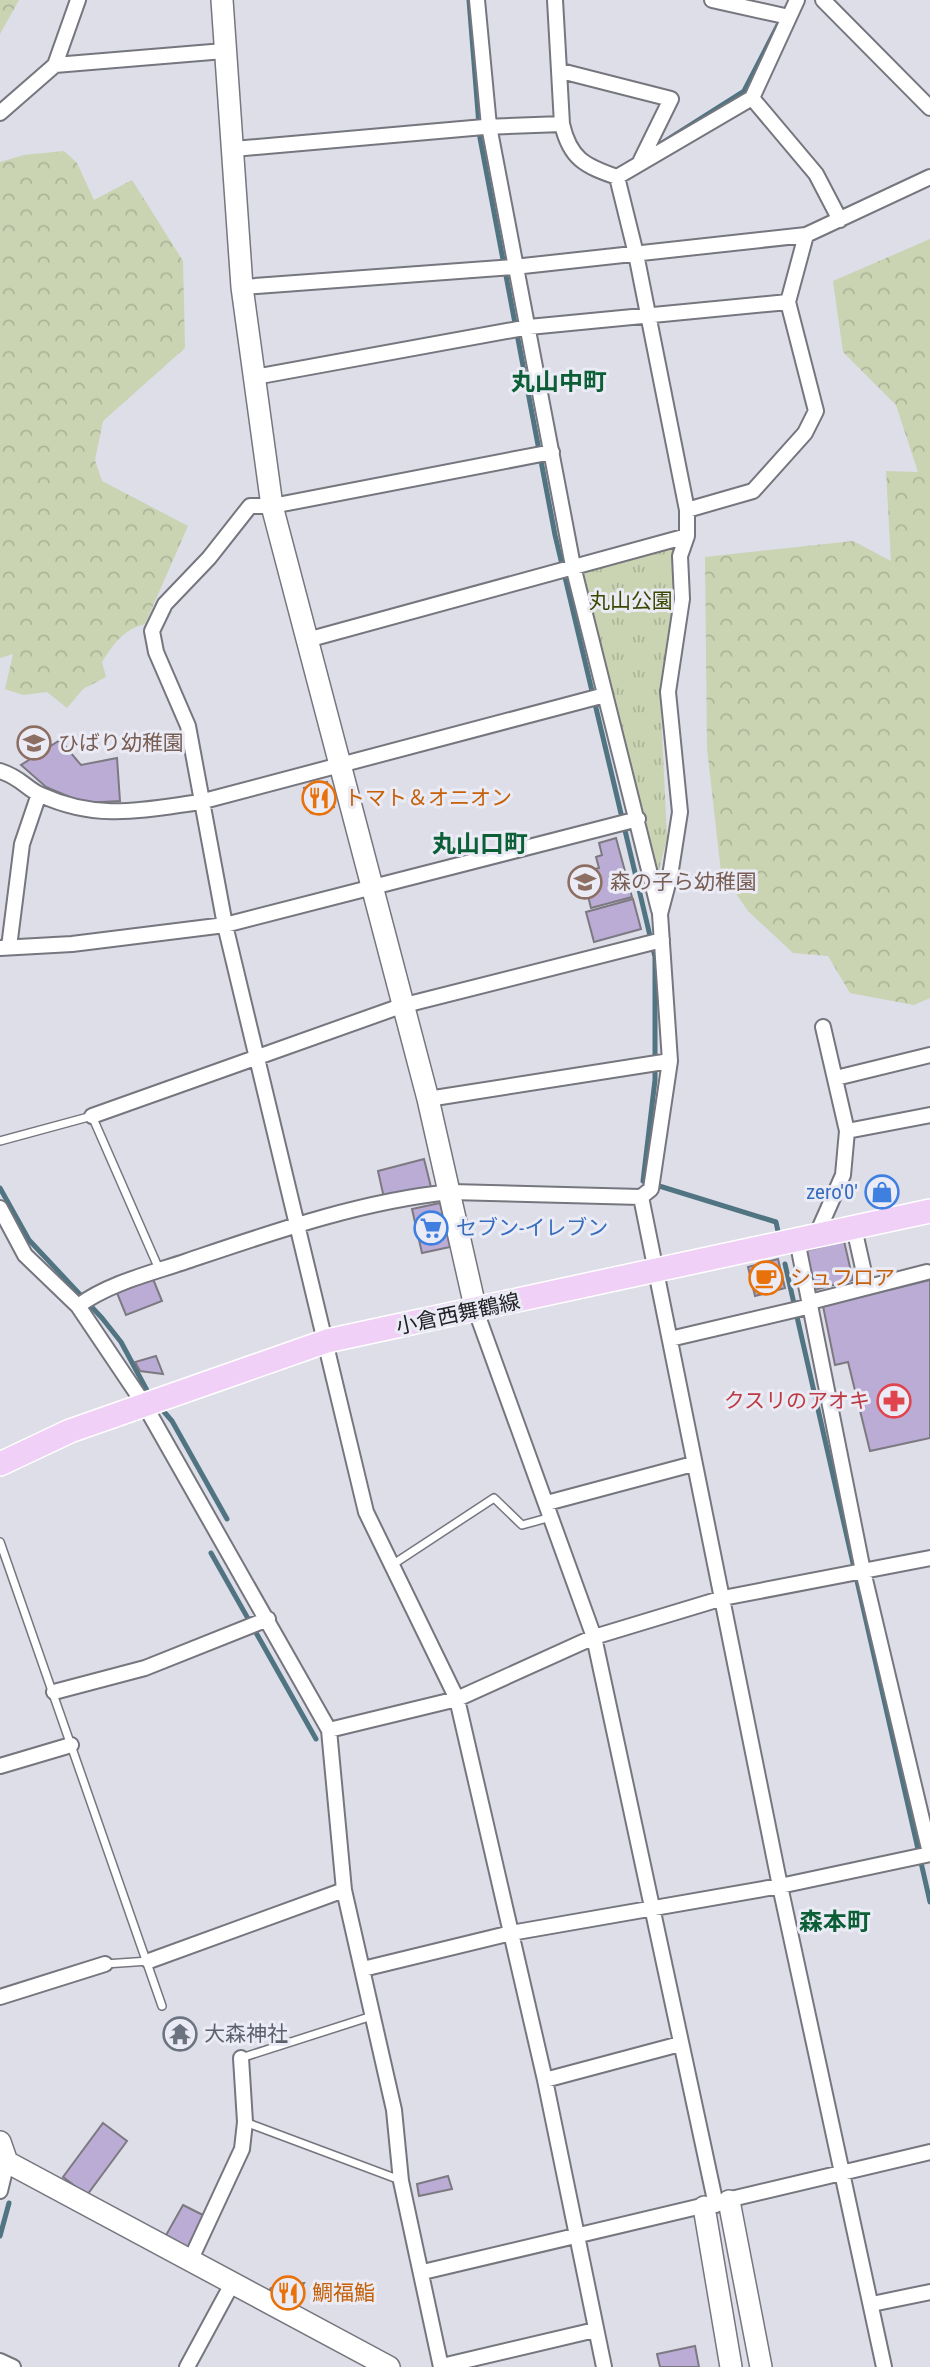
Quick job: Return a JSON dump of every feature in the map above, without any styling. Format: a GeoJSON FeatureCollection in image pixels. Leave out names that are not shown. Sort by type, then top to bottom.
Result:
{"type":"FeatureCollection","features":[{"type":"Feature","properties":{"kind":"main road","name":"小倉西舞鶴線"},"geometry":{"type":"LineString","coordinates":[[0,1464],[70,1431],[327,1341],[930,1211]]}},
{"type":"Feature","properties":{"kind":"street"},"geometry":{"type":"LineString","coordinates":[[0,113],[55,65],[78,0]]}},
{"type":"Feature","properties":{"kind":"street"},"geometry":{"type":"LineString","coordinates":[[223,0],[242,287],[272,506],[401,1006],[428,1099],[476,1311],[594,1637],[716,2204],[761,2367]]}},
{"type":"Feature","properties":{"kind":"street"},"geometry":{"type":"LineString","coordinates":[[477,0],[482,127],[506,267],[525,328],[548,452],[605,695],[628,821],[660,914]]}},
{"type":"Feature","properties":{"kind":"street"},"geometry":{"type":"LineString","coordinates":[[555,0],[562,124],[566,142],[585,166],[617,177]]}},
{"type":"Feature","properties":{"kind":"street"},"geometry":{"type":"LineString","coordinates":[[712,0],[789,17]]}},
{"type":"Feature","properties":{"kind":"street"},"geometry":{"type":"LineString","coordinates":[[617,177],[641,160],[752,98],[797,0]]}},
{"type":"Feature","properties":{"kind":"street"},"geometry":{"type":"LineString","coordinates":[[823,0],[930,108]]}},
{"type":"Feature","properties":{"kind":"street"},"geometry":{"type":"LineString","coordinates":[[55,65],[225,51]]}},
{"type":"Feature","properties":{"kind":"street"},"geometry":{"type":"LineString","coordinates":[[561,71],[671,99],[641,160]]}},
{"type":"Feature","properties":{"kind":"street"},"geometry":{"type":"LineString","coordinates":[[752,98],[816,174],[840,220]]}},
{"type":"Feature","properties":{"kind":"street"},"geometry":{"type":"LineString","coordinates":[[234,149],[482,127],[562,124]]}},
{"type":"Feature","properties":{"kind":"street"},"geometry":{"type":"LineString","coordinates":[[617,177],[636,254],[687,510],[687,536],[680,556],[682,598],[668,692],[680,812],[670,876],[660,914],[660,1062],[655,1171],[646,1193],[656,1269],[693,1464],[841,2174],[884,2367]]}},
{"type":"Feature","properties":{"kind":"street"},"geometry":{"type":"LineString","coordinates":[[242,287],[506,267],[806,235],[930,177]]}},
{"type":"Feature","properties":{"kind":"street"},"geometry":{"type":"LineString","coordinates":[[687,510],[753,491],[805,433],[816,411],[788,302],[806,235]]}},
{"type":"Feature","properties":{"kind":"street"},"geometry":{"type":"LineString","coordinates":[[255,377],[525,328],[788,302]]}},
{"type":"Feature","properties":{"kind":"street"},"geometry":{"type":"LineString","coordinates":[[548,452],[272,506],[250,506],[209,558],[165,604],[152,631],[156,652],[188,726],[225,925],[366,1512],[457,1699],[545,2080],[604,2367]]}},
{"type":"Feature","properties":{"kind":"street"},"geometry":{"type":"LineString","coordinates":[[307,640],[687,536]]}},
{"type":"Feature","properties":{"kind":"street"},"geometry":{"type":"LineString","coordinates":[[0,771],[19,777],[39,794],[96,813],[200,802],[605,695]]}},
{"type":"Feature","properties":{"kind":"street"},"geometry":{"type":"LineString","coordinates":[[39,794],[22,844],[4,947],[72,944],[225,925],[628,821]]}},
{"type":"Feature","properties":{"kind":"street"},"geometry":{"type":"LineString","coordinates":[[92,1116],[401,1006],[658,941]]}},
{"type":"Feature","properties":{"kind":"street"},"geometry":{"type":"LineString","coordinates":[[363,1969],[512,1933],[780,1885],[922,1855],[804,1307],[806,1238],[843,1175],[847,1131],[822,1027]]}},
{"type":"Feature","properties":{"kind":"street"},"geometry":{"type":"LineString","coordinates":[[836,1077],[930,1055]]}},
{"type":"Feature","properties":{"kind":"street"},"geometry":{"type":"LineString","coordinates":[[428,1099],[660,1062]]}},
{"type":"Feature","properties":{"kind":"street"},"geometry":{"type":"LineString","coordinates":[[847,1131],[930,1115]]}},
{"type":"Feature","properties":{"kind":"street"},"geometry":{"type":"LineString","coordinates":[[81,1304],[160,1270],[297,1224],[426,1194],[646,1193]]}},
{"type":"Feature","properties":{"kind":"street"},"geometry":{"type":"LineString","coordinates":[[0,1209],[25,1255],[81,1304],[144,1404],[329,1730],[344,1890],[394,2110],[401,2181],[442,2367],[595,2330]]}},
{"type":"Feature","properties":{"kind":"street"},"geometry":{"type":"LineString","coordinates":[[854,1228],[867,1286]]}},
{"type":"Feature","properties":{"kind":"street"},"geometry":{"type":"LineString","coordinates":[[670,1339],[804,1307],[867,1286],[928,1272]]}},
{"type":"Feature","properties":{"kind":"street"},"geometry":{"type":"LineString","coordinates":[[549,1510],[693,1464]]}},
{"type":"Feature","properties":{"kind":"street"},"geometry":{"type":"LineString","coordinates":[[329,1730],[457,1699],[594,1637],[723,1598],[930,1558]]}},
{"type":"Feature","properties":{"kind":"street"},"geometry":{"type":"LineString","coordinates":[[54,1692],[145,1668],[268,1619]]}},
{"type":"Feature","properties":{"kind":"street"},"geometry":{"type":"LineString","coordinates":[[0,1766],[71,1745]]}},
{"type":"Feature","properties":{"kind":"street"},"geometry":{"type":"LineString","coordinates":[[149,1961],[344,1890]]}},
{"type":"Feature","properties":{"kind":"street"},"geometry":{"type":"LineString","coordinates":[[0,1997],[105,1964]]}},
{"type":"Feature","properties":{"kind":"street"},"geometry":{"type":"LineString","coordinates":[[545,2080],[680,2044]]}},
{"type":"Feature","properties":{"kind":"street"},"geometry":{"type":"LineString","coordinates":[[190,2261],[242,2149],[245,2122],[241,2059]]}},
{"type":"Feature","properties":{"kind":"street"},"geometry":{"type":"LineString","coordinates":[[0,2142],[4,2164],[0,2191]]}},
{"type":"Feature","properties":{"kind":"street"},"geometry":{"type":"LineString","coordinates":[[423,2272],[930,2152]]}},
{"type":"Feature","properties":{"kind":"street"},"geometry":{"type":"LineString","coordinates":[[4,2164],[389,2367]]}},
{"type":"Feature","properties":{"kind":"street"},"geometry":{"type":"LineString","coordinates":[[716,2204],[731,2367]]}},
{"type":"Feature","properties":{"kind":"street"},"geometry":{"type":"LineString","coordinates":[[187,2367],[232,2284]]}},
{"type":"Feature","properties":{"kind":"street"},"geometry":{"type":"LineString","coordinates":[[872,2304],[930,2292]]}},
{"type":"Feature","properties":{"kind":"street"},"geometry":{"type":"LineString","coordinates":[[0,2361],[13,2367]]}},
{"type":"Feature","properties":{"kind":"lane"},"geometry":{"type":"LineString","coordinates":[[0,1141],[92,1116],[160,1270]]}},
{"type":"Feature","properties":{"kind":"lane"},"geometry":{"type":"LineString","coordinates":[[391,1565],[494,1498],[522,1525],[549,1510]]}},
{"type":"Feature","properties":{"kind":"lane"},"geometry":{"type":"LineString","coordinates":[[0,1542],[149,1961],[162,2006]]}},
{"type":"Feature","properties":{"kind":"lane"},"geometry":{"type":"LineString","coordinates":[[105,1964],[149,1961]]}},
{"type":"Feature","properties":{"kind":"lane"},"geometry":{"type":"LineString","coordinates":[[241,2059],[372,2016]]}},
{"type":"Feature","properties":{"kind":"lane"},"geometry":{"type":"LineString","coordinates":[[245,2122],[401,2181]]}},
{"type":"Feature","properties":{"kind":"green space"},"geometry":{"type":"Polygon","coordinates":[[[0,0],[19,0],[0,34],[0,0]]]}},
{"type":"Feature","properties":{"kind":"green space"},"geometry":{"type":"Polygon","coordinates":[[[64,151],[77,163],[94,200],[132,180],[183,261],[185,348],[103,421],[95,460],[102,481],[188,526],[145,624],[120,638],[102,662],[106,677],[83,689],[67,708],[47,692],[23,695],[5,689],[13,654],[0,658],[0,162],[24,155],[64,151]]]}},
{"type":"Feature","properties":{"kind":"green space"},"geometry":{"type":"Polygon","coordinates":[[[930,239],[930,998],[914,1005],[850,993],[828,956],[793,953],[748,911],[721,872],[707,748],[705,557],[853,541],[891,561],[886,471],[918,472],[896,405],[843,352],[833,281],[930,239]]]}},
{"type":"Feature","properties":{"kind":"green space","name":"丸山公園"},"geometry":{"type":"Polygon","coordinates":[[[675,545],[674,602],[660,691],[667,837],[657,879],[578,569],[675,545]]]}},
{"type":"Feature","properties":{"kind":"building"},"geometry":{"type":"Polygon","coordinates":[[[60,740],[81,765],[117,758],[120,801],[84,803],[46,787],[21,765],[60,740]]]}},
{"type":"Feature","properties":{"kind":"building","name":"トマト＆オニオン"},"geometry":{"type":"Polygon","coordinates":[[[327,782],[334,807],[311,813],[304,788],[327,782]]]}},
{"type":"Feature","properties":{"kind":"building"},"geometry":{"type":"Polygon","coordinates":[[[616,838],[632,897],[591,908],[588,896],[595,894],[592,882],[598,881],[596,857],[602,855],[599,843],[616,838]]]}},
{"type":"Feature","properties":{"kind":"building"},"geometry":{"type":"Polygon","coordinates":[[[633,899],[641,929],[594,942],[586,912],[633,899]]]}},
{"type":"Feature","properties":{"kind":"building"},"geometry":{"type":"Polygon","coordinates":[[[424,1159],[431,1187],[384,1198],[378,1171],[424,1159]]]}},
{"type":"Feature","properties":{"kind":"building","name":"セブン-イレブン"},"geometry":{"type":"Polygon","coordinates":[[[440,1203],[450,1247],[422,1253],[412,1209],[440,1203]]]}},
{"type":"Feature","properties":{"kind":"building"},"geometry":{"type":"Polygon","coordinates":[[[844,1241],[853,1280],[814,1290],[804,1251],[844,1241]]]}},
{"type":"Feature","properties":{"kind":"building","name":"シュフロア"},"geometry":{"type":"Polygon","coordinates":[[[778,1259],[785,1288],[755,1296],[748,1267],[778,1259]]]}},
{"type":"Feature","properties":{"kind":"building"},"geometry":{"type":"Polygon","coordinates":[[[153,1279],[162,1301],[126,1315],[117,1293],[153,1279]]]}},
{"type":"Feature","properties":{"kind":"building","name":"クスリのアオキ"},"geometry":{"type":"Polygon","coordinates":[[[930,1280],[930,1438],[870,1451],[848,1362],[835,1365],[823,1306],[930,1280]]]}},
{"type":"Feature","properties":{"kind":"building"},"geometry":{"type":"Polygon","coordinates":[[[156,1356],[163,1374],[140,1371],[135,1362],[156,1356]]]}},
{"type":"Feature","properties":{"kind":"building"},"geometry":{"type":"Polygon","coordinates":[[[103,2123],[127,2141],[87,2195],[63,2177],[103,2123]]]}},
{"type":"Feature","properties":{"kind":"building"},"geometry":{"type":"Polygon","coordinates":[[[448,2176],[452,2189],[419,2196],[417,2184],[448,2176]]]}},
{"type":"Feature","properties":{"kind":"building"},"geometry":{"type":"Polygon","coordinates":[[[183,2205],[205,2216],[188,2249],[165,2237],[183,2205]]]}},
{"type":"Feature","properties":{"kind":"building"},"geometry":{"type":"Polygon","coordinates":[[[304,2283],[293,2305],[269,2291],[271,2288],[304,2283]]]}},
{"type":"Feature","properties":{"kind":"building"},"geometry":{"type":"Polygon","coordinates":[[[695,2346],[699,2367],[660,2367],[657,2354],[695,2346]]]}},
{"type":"Feature","properties":{"kind":"waterway"},"geometry":{"type":"LineString","coordinates":[[469,0],[480,138],[555,535],[655,957],[655,1080],[643,1181],[776,1222],[779,1236]]}},
{"type":"Feature","properties":{"kind":"waterway"},"geometry":{"type":"LineString","coordinates":[[662,143],[744,91],[778,25]]}},
{"type":"Feature","properties":{"kind":"waterway"},"geometry":{"type":"LineString","coordinates":[[0,1188],[29,1240],[121,1342],[150,1396]]}},
{"type":"Feature","properties":{"kind":"waterway"},"geometry":{"type":"LineString","coordinates":[[785,1264],[930,1902]]}},
{"type":"Feature","properties":{"kind":"waterway"},"geometry":{"type":"LineString","coordinates":[[159,1406],[172,1421],[227,1519]]}},
{"type":"Feature","properties":{"kind":"waterway"},"geometry":{"type":"LineString","coordinates":[[211,1553],[316,1739]]}},
{"type":"Feature","properties":{"kind":"waterway"},"geometry":{"type":"LineString","coordinates":[[0,2236],[9,2203]]}},
{"type":"Feature","properties":{"kind":"place","name":"ひばり幼稚園"},"geometry":{"type":"Point","coordinates":[34,743]}},
{"type":"Feature","properties":{"kind":"place","name":"トマト＆オニオン"},"geometry":{"type":"Point","coordinates":[319,798]}},
{"type":"Feature","properties":{"kind":"place","name":"森の子ら幼稚園"},"geometry":{"type":"Point","coordinates":[585,882]}},
{"type":"Feature","properties":{"kind":"place","name":"zero'0'"},"geometry":{"type":"Point","coordinates":[882,1192]}},
{"type":"Feature","properties":{"kind":"place","name":"セブン-イレブン"},"geometry":{"type":"Point","coordinates":[431,1228]}},
{"type":"Feature","properties":{"kind":"place","name":"シュフロア"},"geometry":{"type":"Point","coordinates":[766,1278]}},
{"type":"Feature","properties":{"kind":"place","name":"クスリのアオキ"},"geometry":{"type":"Point","coordinates":[894,1401]}},
{"type":"Feature","properties":{"kind":"place","name":"大森神社"},"geometry":{"type":"Point","coordinates":[180,2034]}},
{"type":"Feature","properties":{"kind":"place","name":"鯛福鮨"},"geometry":{"type":"Point","coordinates":[288,2293]}},
{"type":"Feature","properties":{"kind":"district","name":"丸山中町"},"geometry":{"type":"Point","coordinates":[559,382]}},
{"type":"Feature","properties":{"kind":"district","name":"丸山口町"},"geometry":{"type":"Point","coordinates":[480,844]}},
{"type":"Feature","properties":{"kind":"district","name":"森本町"},"geometry":{"type":"Point","coordinates":[835,1922]}}]}
